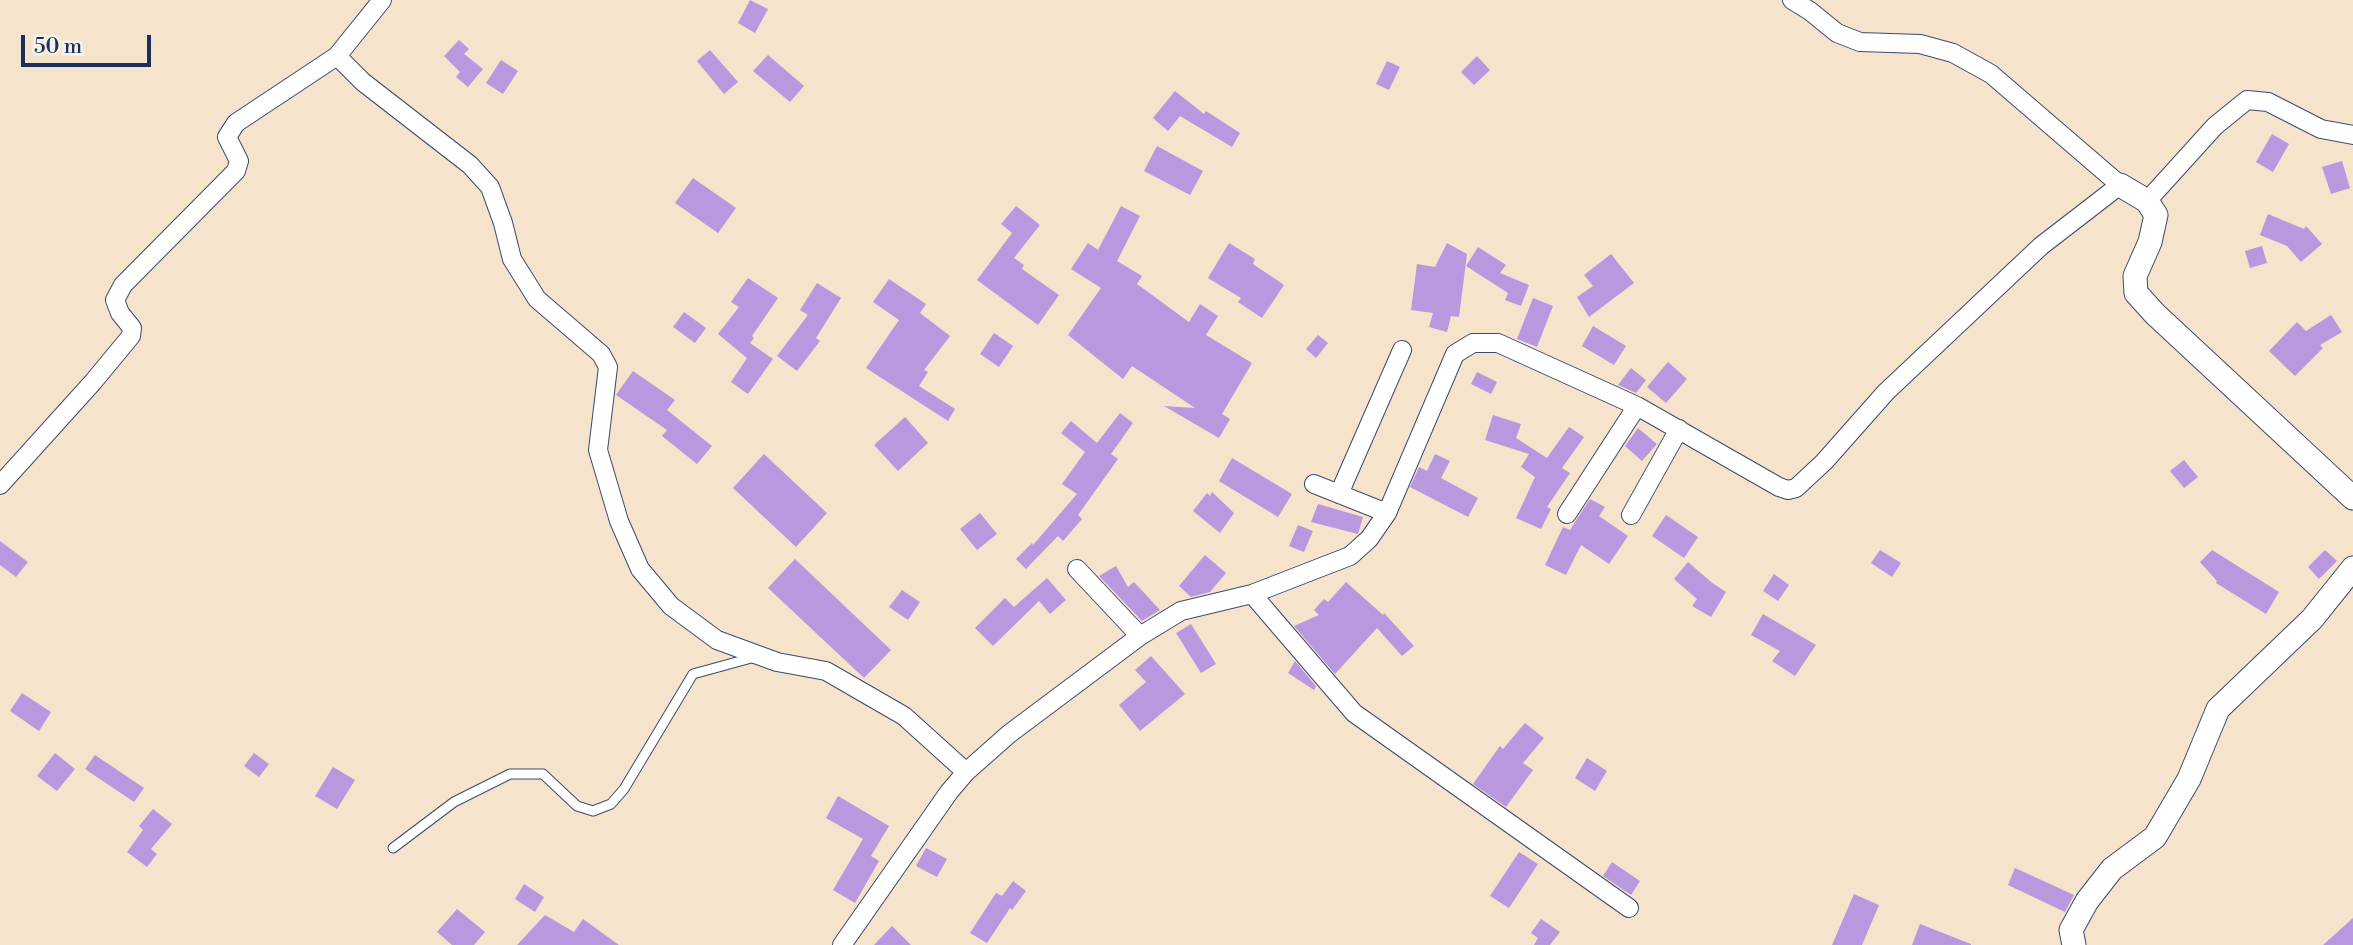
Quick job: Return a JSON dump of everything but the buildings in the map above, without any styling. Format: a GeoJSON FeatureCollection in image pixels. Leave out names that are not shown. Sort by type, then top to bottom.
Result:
{"type":"FeatureCollection","features":[{"type":"Feature","properties":{"kind":"street"},"geometry":{"type":"LineString","coordinates":[[0,485],[131,336],[132,328],[120,313],[115,300],[123,285],[236,171],[239,161],[227,137],[236,123],[337,56],[382,0]]}},
{"type":"Feature","properties":{"kind":"street"},"geometry":{"type":"LineString","coordinates":[[1792,0],[1811,11],[1836,33],[1860,42],[1920,44],[1953,53],[1990,74],[2120,185],[2147,201],[2155,215],[2150,242],[2136,276],[2136,293],[2353,498]]}},
{"type":"Feature","properties":{"kind":"street"},"geometry":{"type":"LineString","coordinates":[[337,56],[363,82],[470,165],[490,187],[512,259],[537,299],[601,354],[608,367],[598,450],[619,521],[640,569],[671,606],[717,640],[777,662],[826,671],[904,716],[966,772]]}},
{"type":"Feature","properties":{"kind":"street"},"geometry":{"type":"LineString","coordinates":[[2147,201],[2215,126],[2247,100],[2269,102],[2321,129],[2353,135]]}},
{"type":"Feature","properties":{"kind":"street"},"geometry":{"type":"LineString","coordinates":[[842,945],[949,792],[966,772],[1009,734],[1140,636],[1181,611],[1252,594],[1350,556],[1369,539],[1387,513],[1455,354],[1473,343],[1498,343],[1637,406],[1788,490],[1796,488],[1824,462],[1886,393],[2032,255],[2120,185]]}},
{"type":"Feature","properties":{"kind":"street"},"geometry":{"type":"LineString","coordinates":[[1339,494],[1402,350]]}},
{"type":"Feature","properties":{"kind":"street"},"geometry":{"type":"LineString","coordinates":[[1567,514],[1637,406]]}},
{"type":"Feature","properties":{"kind":"street"},"geometry":{"type":"LineString","coordinates":[[1631,515],[1679,429]]}},
{"type":"Feature","properties":{"kind":"street"},"geometry":{"type":"LineString","coordinates":[[1314,484],[1387,513]]}},
{"type":"Feature","properties":{"kind":"street"},"geometry":{"type":"LineString","coordinates":[[2074,945],[2071,930],[2087,901],[2112,869],[2155,837],[2189,779],[2218,709],[2312,619],[2353,568]]}},
{"type":"Feature","properties":{"kind":"street"},"geometry":{"type":"LineString","coordinates":[[1077,569],[1140,636]]}},
{"type":"Feature","properties":{"kind":"street"},"geometry":{"type":"LineString","coordinates":[[1252,594],[1354,713],[1629,908]]}},
{"type":"Feature","properties":{"kind":"lane"},"geometry":{"type":"LineString","coordinates":[[393,848],[454,802],[510,774],[543,774],[577,806],[593,811],[611,804],[624,789],[693,674],[760,655]]}}]}
